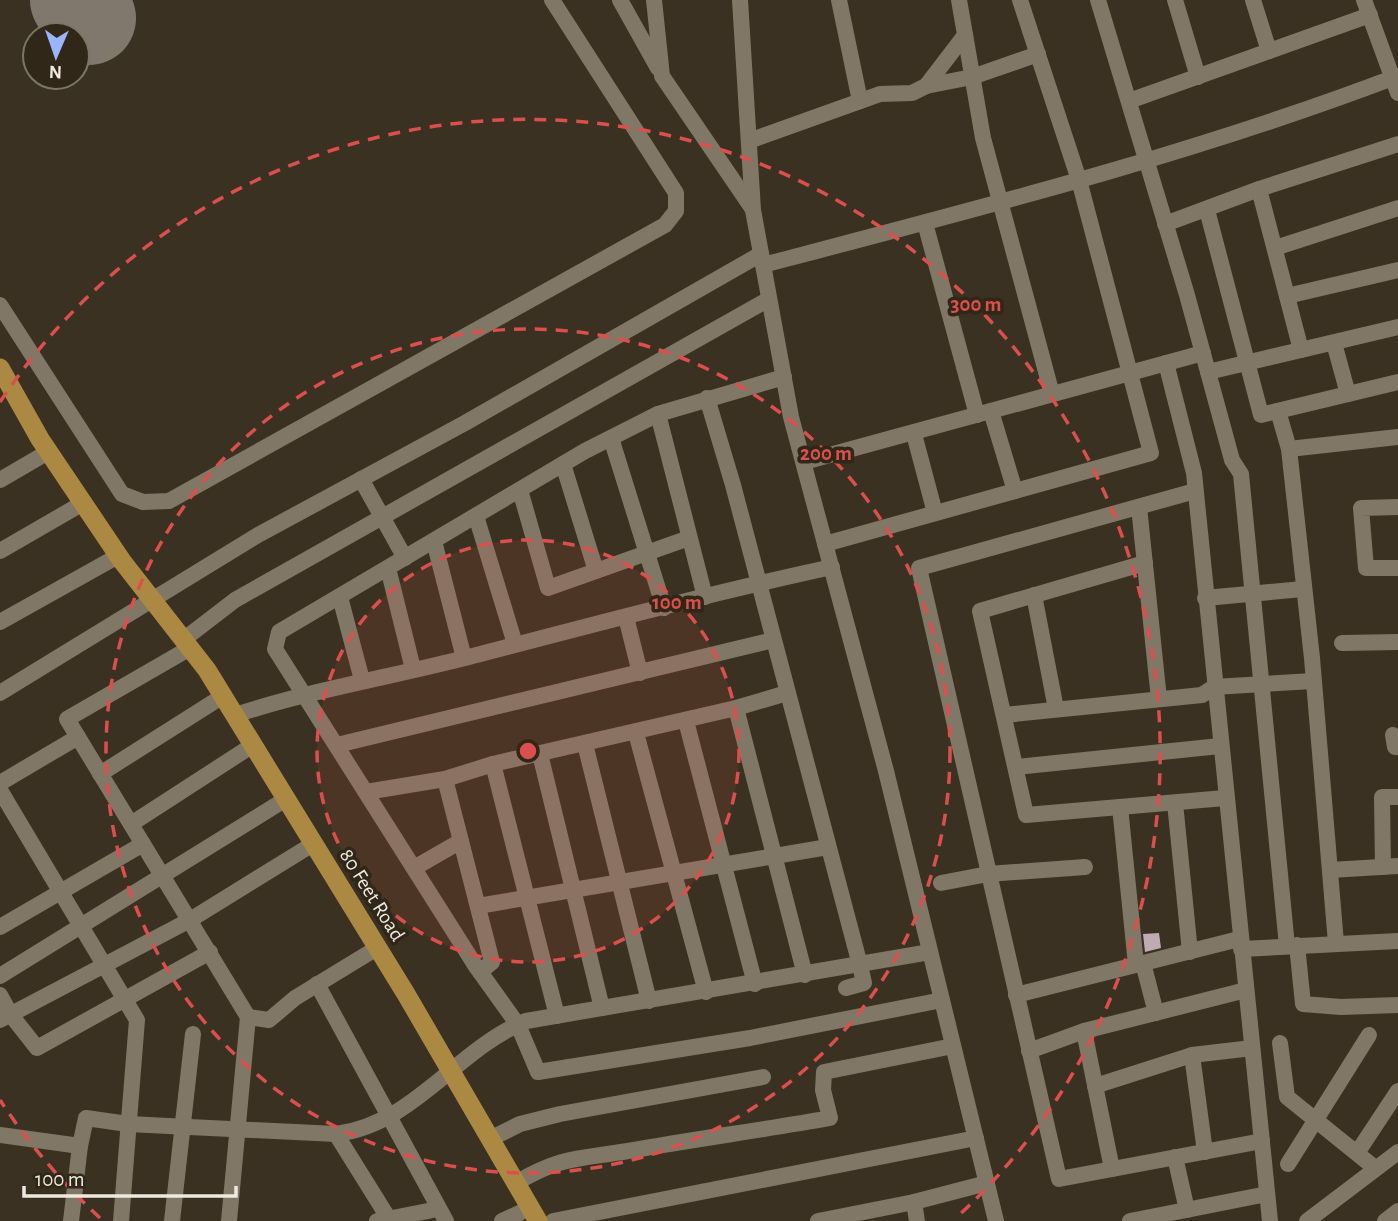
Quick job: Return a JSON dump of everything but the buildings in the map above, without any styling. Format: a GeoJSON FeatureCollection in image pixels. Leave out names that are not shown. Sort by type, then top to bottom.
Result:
{"type":"FeatureCollection","features":[{"type":"Feature","properties":{"kind":"main road","name":"80 Feet Road"},"geometry":{"type":"LineString","coordinates":[[0,368],[48,452],[118,556],[187,644],[235,715],[534,1214]]}},
{"type":"Feature","properties":{"kind":"street"},"geometry":{"type":"LineString","coordinates":[[0,305],[122,494],[143,502],[169,501],[664,225],[676,211],[676,193],[552,0]]}},
{"type":"Feature","properties":{"kind":"street"},"geometry":{"type":"LineString","coordinates":[[620,0],[662,76],[753,210]]}},
{"type":"Feature","properties":{"kind":"street"},"geometry":{"type":"LineString","coordinates":[[654,0],[662,76]]}},
{"type":"Feature","properties":{"kind":"street"},"geometry":{"type":"LineString","coordinates":[[740,0],[753,210],[784,377],[996,1221]]}},
{"type":"Feature","properties":{"kind":"street"},"geometry":{"type":"LineString","coordinates":[[839,0],[860,101]]}},
{"type":"Feature","properties":{"kind":"street"},"geometry":{"type":"LineString","coordinates":[[959,0],[983,138],[1052,394]]}},
{"type":"Feature","properties":{"kind":"street"},"geometry":{"type":"LineString","coordinates":[[825,544],[1151,453],[1132,372],[1079,180],[1020,0]]}},
{"type":"Feature","properties":{"kind":"street"},"geometry":{"type":"LineString","coordinates":[[1098,0],[1166,224],[1232,460],[1241,474],[1261,684],[1292,946],[1304,1004],[1342,1007],[1398,1005]]}},
{"type":"Feature","properties":{"kind":"street"},"geometry":{"type":"LineString","coordinates":[[1175,0],[1198,77]]}},
{"type":"Feature","properties":{"kind":"street"},"geometry":{"type":"LineString","coordinates":[[1253,0],[1269,51]]}},
{"type":"Feature","properties":{"kind":"street"},"geometry":{"type":"LineString","coordinates":[[0,693],[153,602],[258,535],[762,259],[925,223],[1001,203],[1396,83],[1367,8],[1269,51],[1129,101]]}},
{"type":"Feature","properties":{"kind":"street"},"geometry":{"type":"LineString","coordinates":[[926,86],[965,36]]}},
{"type":"Feature","properties":{"kind":"street"},"geometry":{"type":"LineString","coordinates":[[749,141],[880,94],[912,93],[926,86],[972,77],[1038,54]]}},
{"type":"Feature","properties":{"kind":"street"},"geometry":{"type":"LineString","coordinates":[[1166,224],[1259,189],[1398,144]]}},
{"type":"Feature","properties":{"kind":"street"},"geometry":{"type":"LineString","coordinates":[[1259,189],[1301,350]]}},
{"type":"Feature","properties":{"kind":"street"},"geometry":{"type":"LineString","coordinates":[[1275,248],[1398,208]]}},
{"type":"Feature","properties":{"kind":"street"},"geometry":{"type":"LineString","coordinates":[[1207,209],[1261,415],[1398,382]]}},
{"type":"Feature","properties":{"kind":"street"},"geometry":{"type":"LineString","coordinates":[[925,223],[984,413],[1015,491]]}},
{"type":"Feature","properties":{"kind":"street"},"geometry":{"type":"LineString","coordinates":[[1287,296],[1398,270]]}},
{"type":"Feature","properties":{"kind":"street"},"geometry":{"type":"LineString","coordinates":[[229,1221],[248,1017],[66,719],[187,644],[235,600],[769,299]]}},
{"type":"Feature","properties":{"kind":"street"},"geometry":{"type":"LineString","coordinates":[[1208,372],[1398,327]]}},
{"type":"Feature","properties":{"kind":"street"},"geometry":{"type":"LineString","coordinates":[[1334,342],[1348,394]]}},
{"type":"Feature","properties":{"kind":"street"},"geometry":{"type":"LineString","coordinates":[[804,462],[1203,353]]}},
{"type":"Feature","properties":{"kind":"street"},"geometry":{"type":"LineString","coordinates":[[1166,363],[1194,473],[1270,1221]]}},
{"type":"Feature","properties":{"kind":"street"},"geometry":{"type":"LineString","coordinates":[[784,377],[658,414],[611,438],[279,632],[275,649],[480,972],[517,1025],[538,1072],[750,1038],[942,1000]]}},
{"type":"Feature","properties":{"kind":"street"},"geometry":{"type":"LineString","coordinates":[[707,398],[860,965],[864,984],[846,988]]}},
{"type":"Feature","properties":{"kind":"street"},"geometry":{"type":"LineString","coordinates":[[1278,411],[1289,449],[1336,943]]}},
{"type":"Feature","properties":{"kind":"street"},"geometry":{"type":"LineString","coordinates":[[658,414],[705,597]]}},
{"type":"Feature","properties":{"kind":"street"},"geometry":{"type":"LineString","coordinates":[[914,434],[934,513]]}},
{"type":"Feature","properties":{"kind":"street"},"geometry":{"type":"LineString","coordinates":[[1289,449],[1398,437]]}},
{"type":"Feature","properties":{"kind":"street"},"geometry":{"type":"LineString","coordinates":[[611,438],[664,608]]}},
{"type":"Feature","properties":{"kind":"street"},"geometry":{"type":"LineString","coordinates":[[0,480],[48,452]]}},
{"type":"Feature","properties":{"kind":"street"},"geometry":{"type":"LineString","coordinates":[[563,464],[596,571]]}},
{"type":"Feature","properties":{"kind":"street"},"geometry":{"type":"LineString","coordinates":[[361,479],[405,558]]}},
{"type":"Feature","properties":{"kind":"street"},"geometry":{"type":"LineString","coordinates":[[520,489],[548,589],[646,551],[689,538]]}},
{"type":"Feature","properties":{"kind":"street"},"geometry":{"type":"LineString","coordinates":[[1195,491],[919,568],[1059,1179],[1262,1141]]}},
{"type":"Feature","properties":{"kind":"street"},"geometry":{"type":"LineString","coordinates":[[0,551],[83,503]]}},
{"type":"Feature","properties":{"kind":"street"},"geometry":{"type":"LineString","coordinates":[[1139,507],[1159,699]]}},
{"type":"Feature","properties":{"kind":"street"},"geometry":{"type":"LineString","coordinates":[[1398,507],[1361,508],[1366,568],[1398,568]]}},
{"type":"Feature","properties":{"kind":"street"},"geometry":{"type":"LineString","coordinates":[[476,516],[515,644]]}},
{"type":"Feature","properties":{"kind":"street"},"geometry":{"type":"LineString","coordinates":[[434,541],[464,658]]}},
{"type":"Feature","properties":{"kind":"street"},"geometry":{"type":"LineString","coordinates":[[0,622],[118,556]]}},
{"type":"Feature","properties":{"kind":"street"},"geometry":{"type":"LineString","coordinates":[[1145,564],[979,611],[1026,815],[1226,798]]}},
{"type":"Feature","properties":{"kind":"street"},"geometry":{"type":"LineString","coordinates":[[235,715],[302,694],[464,658],[831,567]]}},
{"type":"Feature","properties":{"kind":"street"},"geometry":{"type":"LineString","coordinates":[[388,568],[413,669]]}},
{"type":"Feature","properties":{"kind":"street"},"geometry":{"type":"LineString","coordinates":[[1205,598],[1303,589]]}},
{"type":"Feature","properties":{"kind":"street"},"geometry":{"type":"LineString","coordinates":[[1034,595],[1056,709]]}},
{"type":"Feature","properties":{"kind":"street"},"geometry":{"type":"LineString","coordinates":[[340,597],[362,680]]}},
{"type":"Feature","properties":{"kind":"street"},"geometry":{"type":"LineString","coordinates":[[626,617],[640,673]]}},
{"type":"Feature","properties":{"kind":"street"},"geometry":{"type":"LineString","coordinates":[[337,745],[773,640]]}},
{"type":"Feature","properties":{"kind":"street"},"geometry":{"type":"LineString","coordinates":[[1342,643],[1398,642]]}},
{"type":"Feature","properties":{"kind":"street"},"geometry":{"type":"LineString","coordinates":[[1004,715],[1202,695],[1214,687],[1313,681]]}},
{"type":"Feature","properties":{"kind":"street"},"geometry":{"type":"LineString","coordinates":[[366,792],[445,779],[493,764],[636,733],[788,693]]}},
{"type":"Feature","properties":{"kind":"street"},"geometry":{"type":"LineString","coordinates":[[100,774],[223,696]]}},
{"type":"Feature","properties":{"kind":"street"},"geometry":{"type":"LineString","coordinates":[[736,708],[805,975]]}},
{"type":"Feature","properties":{"kind":"street"},"geometry":{"type":"LineString","coordinates":[[685,721],[755,984]]}},
{"type":"Feature","properties":{"kind":"street"},"geometry":{"type":"LineString","coordinates":[[636,733],[706,992]]}},
{"type":"Feature","properties":{"kind":"street"},"geometry":{"type":"LineString","coordinates":[[0,783],[78,737]]}},
{"type":"Feature","properties":{"kind":"street"},"geometry":{"type":"LineString","coordinates":[[585,744],[649,1002]]}},
{"type":"Feature","properties":{"kind":"street"},"geometry":{"type":"LineString","coordinates":[[131,824],[253,745]]}},
{"type":"Feature","properties":{"kind":"street"},"geometry":{"type":"LineString","coordinates":[[1016,767],[1220,746]]}},
{"type":"Feature","properties":{"kind":"street"},"geometry":{"type":"LineString","coordinates":[[540,754],[602,1008]]}},
{"type":"Feature","properties":{"kind":"street"},"geometry":{"type":"LineString","coordinates":[[493,764],[557,1016]]}},
{"type":"Feature","properties":{"kind":"street"},"geometry":{"type":"LineString","coordinates":[[445,779],[492,962],[480,972]]}},
{"type":"Feature","properties":{"kind":"street"},"geometry":{"type":"LineString","coordinates":[[0,790],[137,1020],[121,1221]]}},
{"type":"Feature","properties":{"kind":"street"},"geometry":{"type":"LineString","coordinates":[[1330,870],[1391,867],[1382,797],[1398,797]]}},
{"type":"Feature","properties":{"kind":"street"},"geometry":{"type":"LineString","coordinates":[[0,976],[286,799]]}},
{"type":"Feature","properties":{"kind":"street"},"geometry":{"type":"LineString","coordinates":[[1175,803],[1190,952]]}},
{"type":"Feature","properties":{"kind":"street"},"geometry":{"type":"LineString","coordinates":[[1121,807],[1140,964],[1156,1013]]}},
{"type":"Feature","properties":{"kind":"street"},"geometry":{"type":"LineString","coordinates":[[414,868],[461,841]]}},
{"type":"Feature","properties":{"kind":"street"},"geometry":{"type":"LineString","coordinates":[[0,927],[143,844]]}},
{"type":"Feature","properties":{"kind":"street"},"geometry":{"type":"LineString","coordinates":[[6,1018],[190,920],[313,844]]}},
{"type":"Feature","properties":{"kind":"street"},"geometry":{"type":"LineString","coordinates":[[478,906],[828,847]]}},
{"type":"Feature","properties":{"kind":"street"},"geometry":{"type":"LineString","coordinates":[[941,883],[988,874],[1084,867]]}},
{"type":"Feature","properties":{"kind":"street"},"geometry":{"type":"LineString","coordinates":[[1016,995],[1190,952],[1240,944],[1292,946],[1398,941]]}},
{"type":"Feature","properties":{"kind":"street"},"geometry":{"type":"LineString","coordinates":[[248,1017],[269,1020],[295,998],[377,948]]}},
{"type":"Feature","properties":{"kind":"street"},"geometry":{"type":"LineString","coordinates":[[71,1221],[86,1118],[183,1127],[336,1134],[352,1132],[414,1102],[450,1070],[502,1031],[517,1025],[930,952]]}},
{"type":"Feature","properties":{"kind":"street"},"geometry":{"type":"LineString","coordinates":[[0,995],[6,1018],[37,1048],[210,953]]}},
{"type":"Feature","properties":{"kind":"street"},"geometry":{"type":"LineString","coordinates":[[317,984],[386,1116],[442,1215],[383,1220],[336,1134]]}},
{"type":"Feature","properties":{"kind":"street"},"geometry":{"type":"LineString","coordinates":[[1029,1051],[1084,1031],[1246,990]]}},
{"type":"Feature","properties":{"kind":"street"},"geometry":{"type":"LineString","coordinates":[[1084,1031],[1112,1169]]}},
{"type":"Feature","properties":{"kind":"street"},"geometry":{"type":"LineString","coordinates":[[173,1221],[193,1034]]}},
{"type":"Feature","properties":{"kind":"street"},"geometry":{"type":"LineString","coordinates":[[1288,1164],[1368,1035]]}},
{"type":"Feature","properties":{"kind":"street"},"geometry":{"type":"LineString","coordinates":[[1280,1043],[1287,1097],[1375,1168]]}},
{"type":"Feature","properties":{"kind":"street"},"geometry":{"type":"LineString","coordinates":[[516,1183],[539,1169],[573,1157],[625,1152],[830,1118],[823,1090],[824,1072],[953,1046]]}},
{"type":"Feature","properties":{"kind":"street"},"geometry":{"type":"LineString","coordinates":[[1096,1086],[1192,1055],[1252,1048]]}},
{"type":"Feature","properties":{"kind":"street"},"geometry":{"type":"LineString","coordinates":[[1192,1055],[1205,1152]]}},
{"type":"Feature","properties":{"kind":"street"},"geometry":{"type":"LineString","coordinates":[[491,1139],[520,1124],[560,1114],[763,1077]]}},
{"type":"Feature","properties":{"kind":"street"},"geometry":{"type":"LineString","coordinates":[[1357,1153],[1398,1091]]}},
{"type":"Feature","properties":{"kind":"street"},"geometry":{"type":"LineString","coordinates":[[0,1135],[80,1146]]}},
{"type":"Feature","properties":{"kind":"street"},"geometry":{"type":"LineString","coordinates":[[553,1221],[976,1138]]}},
{"type":"Feature","properties":{"kind":"street"},"geometry":{"type":"LineString","coordinates":[[1307,1221],[1398,1152]]}},
{"type":"Feature","properties":{"kind":"street"},"geometry":{"type":"LineString","coordinates":[[1175,1157],[1187,1210]]}},
{"type":"Feature","properties":{"kind":"street"},"geometry":{"type":"LineString","coordinates":[[818,1221],[914,1202],[987,1183]]}},
{"type":"Feature","properties":{"kind":"street"},"geometry":{"type":"LineString","coordinates":[[1130,1221],[1187,1210],[1210,1213],[1268,1194]]}},
{"type":"Feature","properties":{"kind":"street"},"geometry":{"type":"LineString","coordinates":[[914,1202],[917,1221]]}},
{"type":"Feature","properties":{"kind":"street"},"geometry":{"type":"LineString","coordinates":[[1385,1221],[1398,1211]]}},
{"type":"Feature","properties":{"kind":"street"},"geometry":{"type":"LineString","coordinates":[[502,1221],[534,1214]]}},
{"type":"Feature","properties":{"kind":"runway"},"geometry":{"type":"LineString","coordinates":[[77,0],[89,18]]}}]}
